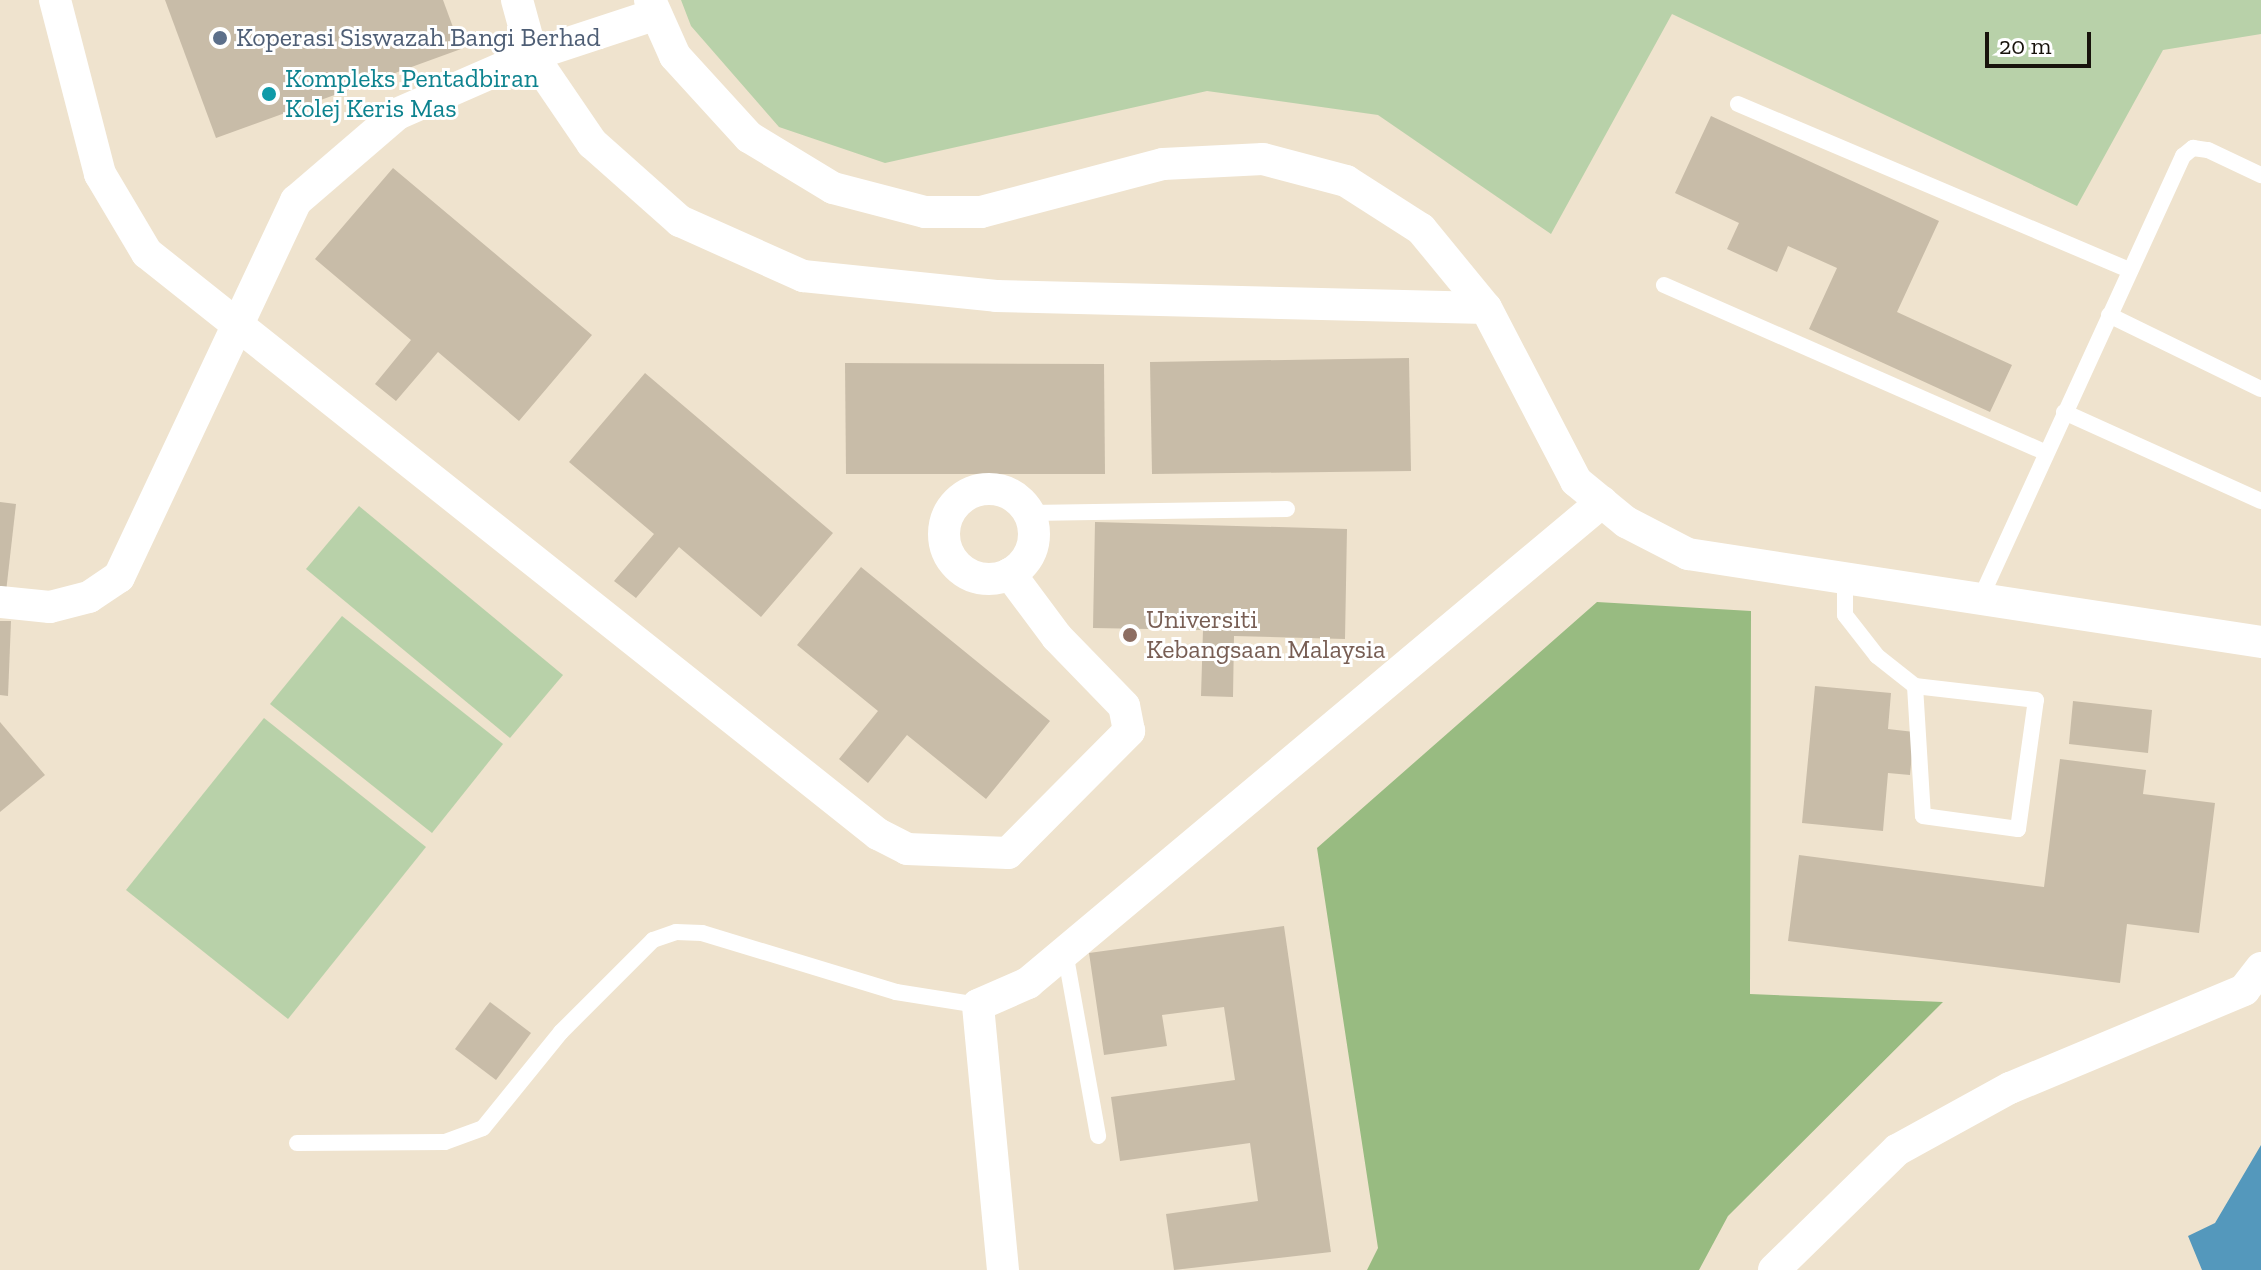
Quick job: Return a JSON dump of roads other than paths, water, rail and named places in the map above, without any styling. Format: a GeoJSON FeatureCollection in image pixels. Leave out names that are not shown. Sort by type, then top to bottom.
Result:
{"type":"FeatureCollection","features":[{"type":"Feature","properties":{"kind":"street"},"geometry":{"type":"LineString","coordinates":[[55,0],[100,174],[147,253],[233,327],[878,834],[907,849],[1008,853],[1129,731],[1124,706],[1057,637],[1010,574]]}},
{"type":"Feature","properties":{"kind":"street"},"geometry":{"type":"LineString","coordinates":[[517,0],[532,55],[592,143],[680,221],[803,276],[996,296],[1486,308]]}},
{"type":"Feature","properties":{"kind":"street"},"geometry":{"type":"LineString","coordinates":[[0,602],[50,607],[89,597],[119,577],[233,327],[296,201],[397,114],[532,55],[652,8],[675,56],[749,137],[833,188],[925,212],[981,212],[1163,164],[1263,159],[1346,181],[1421,229],[1486,308],[1576,481],[1602,502],[1688,554],[1845,580],[1982,595],[2261,642]]}},
{"type":"Feature","properties":{"kind":"street"},"geometry":{"type":"LineString","coordinates":[[977,490],[1007,493],[1030,513],[1034,541],[1010,574],[966,573],[947,550],[946,520],[977,490]]}},
{"type":"Feature","properties":{"kind":"street"},"geometry":{"type":"LineString","coordinates":[[1002,1270],[978,1005],[1028,983],[1602,502]]}},
{"type":"Feature","properties":{"kind":"street"},"geometry":{"type":"LineString","coordinates":[[1774,1270],[1897,1150],[2010,1088],[2244,990],[2261,968]]}},
{"type":"Feature","properties":{"kind":"lane"},"geometry":{"type":"LineString","coordinates":[[1738,104],[2130,270]]}},
{"type":"Feature","properties":{"kind":"lane"},"geometry":{"type":"LineString","coordinates":[[1982,595],[2130,270],[2193,148],[2261,175]]}},
{"type":"Feature","properties":{"kind":"lane"},"geometry":{"type":"LineString","coordinates":[[1664,285],[2045,452]]}},
{"type":"Feature","properties":{"kind":"lane"},"geometry":{"type":"LineString","coordinates":[[2109,315],[2261,389]]}},
{"type":"Feature","properties":{"kind":"lane"},"geometry":{"type":"LineString","coordinates":[[2064,412],[2261,501]]}},
{"type":"Feature","properties":{"kind":"lane"},"geometry":{"type":"LineString","coordinates":[[1030,513],[1287,509]]}},
{"type":"Feature","properties":{"kind":"lane"},"geometry":{"type":"LineString","coordinates":[[1845,580],[1845,615],[1877,656],[1915,686],[2036,700],[2018,829],[1923,816],[1915,686]]}},
{"type":"Feature","properties":{"kind":"lane"},"geometry":{"type":"LineString","coordinates":[[297,1143],[445,1142],[483,1128],[561,1032],[653,940],[676,932],[702,933],[896,992],[978,1005]]}},
{"type":"Feature","properties":{"kind":"lane"},"geometry":{"type":"LineString","coordinates":[[1065,952],[1098,1136]]}},
{"type":"Feature","properties":{"kind":"water"},"geometry":{"type":"Polygon","coordinates":[[[2261,1145],[2261,1270],[2202,1270],[2188,1236],[2215,1223],[2261,1145]]]}},
{"type":"Feature","properties":{"kind":"place","name":"Koperasi Siswazah Bangi Berhad"},"geometry":{"type":"Point","coordinates":[220,38]}},
{"type":"Feature","properties":{"kind":"place","name":"Kompleks Pentadbiran Kolej Keris Mas"},"geometry":{"type":"Point","coordinates":[269,94]}},
{"type":"Feature","properties":{"kind":"place","name":"Universiti Kebangsaan Malaysia"},"geometry":{"type":"Point","coordinates":[1130,635]}}]}
